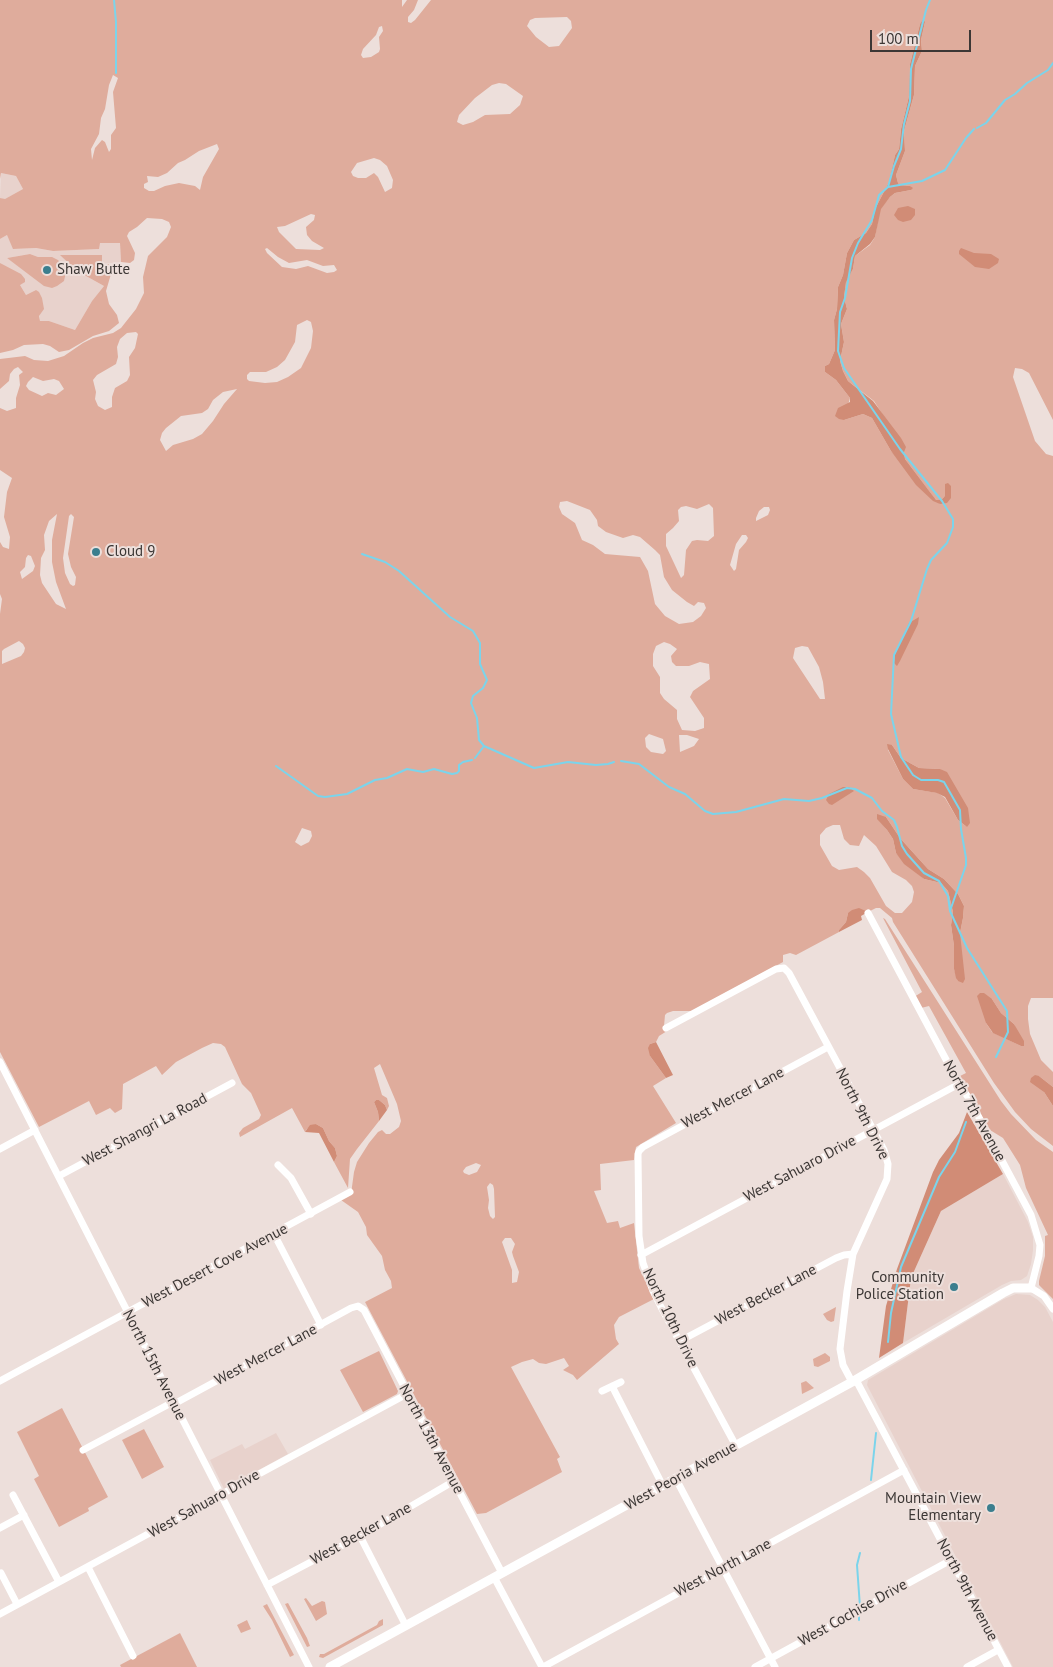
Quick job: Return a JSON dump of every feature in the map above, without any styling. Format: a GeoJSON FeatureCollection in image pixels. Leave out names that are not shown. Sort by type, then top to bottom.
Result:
{"type":"FeatureCollection","features":[{"type":"Feature","properties":{"kind":"main road","name":"West Peoria Avenue"},"geometry":{"type":"LineString","coordinates":[[330,1667],[854,1381],[1007,1291],[1013,1288],[1031,1288]]}},
{"type":"Feature","properties":{"kind":"street","name":"North 7th Avenue"},"geometry":{"type":"LineString","coordinates":[[868,913],[1031,1215],[1040,1245],[1031,1288]]}},
{"type":"Feature","properties":{"kind":"street","name":"North 9th Drive"},"geometry":{"type":"LineString","coordinates":[[666,1028],[776,969],[784,968],[887,1157],[889,1172],[875,1208],[853,1254],[847,1291],[840,1349],[843,1365],[854,1381]]}},
{"type":"Feature","properties":{"kind":"street","name":"West Mercer Lane"},"geometry":{"type":"LineString","coordinates":[[639,1151],[643,1146],[828,1047]]}},
{"type":"Feature","properties":{"kind":"street","name":"North 15th Avenue"},"geometry":{"type":"LineString","coordinates":[[0,1062],[309,1667]]}},
{"type":"Feature","properties":{"kind":"street","name":"West Shangri La Road"},"geometry":{"type":"LineString","coordinates":[[59,1176],[232,1083]]}},
{"type":"Feature","properties":{"kind":"street","name":"West Sahuaro Drive"},"geometry":{"type":"LineString","coordinates":[[642,1254],[959,1084]]}},
{"type":"Feature","properties":{"kind":"street"},"geometry":{"type":"LineString","coordinates":[[0,1149],[35,1130]]}},
{"type":"Feature","properties":{"kind":"street","name":"North 10th Drive"},"geometry":{"type":"LineString","coordinates":[[639,1151],[638,1218],[639,1244],[643,1263],[653,1291],[736,1446]]}},
{"type":"Feature","properties":{"kind":"street"},"geometry":{"type":"LineString","coordinates":[[278,1166],[291,1178],[311,1214]]}},
{"type":"Feature","properties":{"kind":"street","name":"West Desert Cove Avenue"},"geometry":{"type":"LineString","coordinates":[[0,1381],[350,1192]]}},
{"type":"Feature","properties":{"kind":"street"},"geometry":{"type":"LineString","coordinates":[[274,1234],[320,1325]]}},
{"type":"Feature","properties":{"kind":"street","name":"West Becker Lane"},"geometry":{"type":"LineString","coordinates":[[680,1341],[836,1258],[844,1254],[853,1254]]}},
{"type":"Feature","properties":{"kind":"street"},"geometry":{"type":"LineString","coordinates":[[1031,1288],[1044,1296],[1051,1306]]}},
{"type":"Feature","properties":{"kind":"street","name":"West Mercer Lane"},"geometry":{"type":"LineString","coordinates":[[83,1450],[358,1306]]}},
{"type":"Feature","properties":{"kind":"street","name":"North 13th Avenue"},"geometry":{"type":"LineString","coordinates":[[358,1306],[364,1310],[454,1481],[542,1667]]}},
{"type":"Feature","properties":{"kind":"street","name":"North 9th Avenue"},"geometry":{"type":"LineString","coordinates":[[854,1381],[904,1470],[1008,1667]]}},
{"type":"Feature","properties":{"kind":"street"},"geometry":{"type":"LineString","coordinates":[[602,1391],[621,1382]]}},
{"type":"Feature","properties":{"kind":"street"},"geometry":{"type":"LineString","coordinates":[[612,1386],[663,1486]]}},
{"type":"Feature","properties":{"kind":"street","name":"West Sahuaro Drive"},"geometry":{"type":"LineString","coordinates":[[0,1614],[407,1394]]}},
{"type":"Feature","properties":{"kind":"street","name":"West North Lane"},"geometry":{"type":"LineString","coordinates":[[542,1667],[904,1470]]}},
{"type":"Feature","properties":{"kind":"street"},"geometry":{"type":"LineString","coordinates":[[676,1479],[775,1667]]}},
{"type":"Feature","properties":{"kind":"street","name":"West Becker Lane"},"geometry":{"type":"LineString","coordinates":[[266,1585],[360,1536],[454,1481]]}},
{"type":"Feature","properties":{"kind":"street"},"geometry":{"type":"LineString","coordinates":[[13,1495],[59,1582]]}},
{"type":"Feature","properties":{"kind":"street"},"geometry":{"type":"LineString","coordinates":[[0,1528],[24,1515]]}},
{"type":"Feature","properties":{"kind":"street"},"geometry":{"type":"LineString","coordinates":[[360,1536],[406,1626]]}},
{"type":"Feature","properties":{"kind":"street","name":"West Cochise Drive"},"geometry":{"type":"LineString","coordinates":[[755,1667],[951,1560]]}},
{"type":"Feature","properties":{"kind":"street"},"geometry":{"type":"LineString","coordinates":[[88,1567],[133,1656]]}},
{"type":"Feature","properties":{"kind":"street"},"geometry":{"type":"LineString","coordinates":[[1,1573],[18,1604]]}},
{"type":"Feature","properties":{"kind":"street"},"geometry":{"type":"LineString","coordinates":[[967,1667],[998,1650]]}},
{"type":"Feature","properties":{"kind":"shaded area"},"geometry":{"type":"Polygon","coordinates":[[[0,0],[402,0],[402,7],[407,0],[418,0],[414,10],[408,17],[408,22],[411,23],[431,0],[1053,0],[1053,420],[1029,373],[1015,368],[1013,377],[1035,441],[1046,454],[1053,456],[1053,998],[1031,998],[1028,1006],[1028,1019],[1030,1034],[1041,1060],[1053,1072],[1053,1087],[1039,1076],[1044,1092],[1053,1106],[1053,1146],[1031,1129],[1015,1112],[994,1083],[892,918],[880,908],[868,912],[848,913],[846,922],[839,932],[796,955],[790,953],[783,955],[783,962],[692,1011],[673,1011],[667,1013],[664,1026],[667,1031],[659,1036],[656,1042],[650,1044],[650,1056],[666,1078],[653,1086],[676,1123],[636,1147],[634,1160],[600,1164],[601,1190],[594,1191],[607,1223],[618,1221],[620,1228],[634,1223],[639,1268],[654,1299],[619,1317],[614,1325],[616,1339],[619,1344],[577,1380],[573,1375],[563,1370],[569,1366],[564,1358],[546,1364],[539,1363],[533,1359],[511,1367],[560,1457],[557,1459],[562,1472],[486,1513],[477,1514],[365,1302],[392,1288],[391,1281],[385,1270],[382,1256],[367,1235],[366,1227],[358,1212],[341,1200],[351,1194],[357,1162],[369,1143],[382,1130],[386,1134],[390,1134],[399,1127],[401,1121],[397,1104],[380,1064],[374,1068],[382,1095],[387,1098],[389,1106],[387,1110],[385,1105],[379,1100],[374,1102],[379,1121],[350,1159],[348,1188],[334,1162],[337,1156],[335,1148],[329,1141],[323,1128],[316,1124],[305,1132],[292,1108],[240,1137],[239,1133],[243,1128],[259,1119],[261,1115],[251,1093],[242,1084],[225,1047],[221,1044],[213,1043],[202,1048],[176,1062],[162,1075],[156,1066],[123,1084],[122,1109],[115,1113],[110,1108],[96,1115],[89,1101],[39,1127],[0,1052],[0,614],[2,599],[0,594],[0,542],[3,547],[9,549],[10,537],[4,517],[7,492],[12,478],[0,470],[0,408],[7,411],[16,408],[16,398],[20,385],[19,375],[23,372],[18,367],[14,369],[10,374],[9,381],[0,389],[0,359],[25,356],[34,360],[48,361],[64,356],[93,338],[113,333],[121,328],[136,309],[144,293],[143,277],[148,256],[167,237],[171,227],[169,222],[162,219],[147,218],[129,232],[127,236],[135,253],[134,260],[130,263],[121,262],[120,243],[100,243],[99,249],[53,251],[36,248],[13,249],[7,235],[0,239],[0,198],[5,199],[23,189],[16,176],[1,173],[0,179],[0,0]],[[567,17],[535,18],[530,20],[527,26],[536,37],[549,47],[559,46],[572,28],[571,21],[567,17]],[[925,22],[920,24],[910,64],[909,96],[901,129],[899,149],[895,155],[889,182],[875,209],[872,224],[866,233],[854,240],[847,253],[843,275],[838,287],[837,309],[834,320],[835,350],[829,364],[825,366],[825,372],[836,380],[850,398],[844,420],[863,414],[872,418],[891,451],[934,498],[905,459],[904,452],[874,401],[848,381],[840,361],[844,342],[841,324],[847,309],[844,297],[846,281],[853,269],[855,256],[870,245],[875,237],[880,209],[890,197],[895,193],[911,190],[910,186],[898,183],[896,175],[905,151],[904,131],[914,95],[915,66],[922,51],[921,40],[925,22]],[[382,26],[379,27],[376,35],[363,49],[361,55],[363,58],[371,57],[379,52],[379,37],[383,31],[382,26]],[[113,75],[101,118],[99,134],[91,149],[92,160],[95,148],[102,140],[105,142],[109,152],[111,149],[111,135],[116,128],[113,92],[118,78],[113,75]],[[506,84],[492,85],[475,98],[459,115],[457,122],[463,125],[485,115],[510,114],[520,105],[523,96],[506,84]],[[217,144],[199,151],[178,163],[167,173],[158,177],[147,176],[148,182],[144,184],[144,188],[154,191],[179,183],[195,186],[200,190],[203,177],[219,149],[217,144]],[[374,158],[357,163],[351,172],[353,176],[366,178],[374,173],[385,192],[392,188],[393,180],[387,166],[374,158]],[[311,214],[285,226],[277,227],[279,232],[296,249],[320,250],[324,248],[312,241],[307,235],[306,227],[314,220],[315,215],[311,214]],[[267,248],[265,249],[282,267],[296,269],[308,266],[327,273],[337,270],[334,265],[323,266],[307,260],[289,263],[267,248]],[[307,320],[297,325],[295,342],[285,360],[277,367],[266,372],[250,372],[247,375],[247,379],[249,381],[265,383],[277,382],[301,368],[311,348],[313,331],[311,322],[307,320]],[[136,332],[127,333],[120,339],[117,347],[118,357],[116,364],[97,375],[93,380],[96,392],[95,399],[98,406],[105,410],[112,407],[112,397],[115,388],[127,381],[130,375],[129,357],[135,348],[138,334],[136,332]],[[33,377],[26,386],[29,390],[42,396],[48,393],[56,395],[64,389],[59,381],[54,379],[43,381],[33,377]],[[237,389],[223,392],[202,413],[181,416],[166,428],[160,440],[166,451],[173,445],[202,434],[237,389]],[[945,496],[942,499],[936,500],[940,504],[945,496]],[[567,501],[560,502],[559,507],[562,514],[575,523],[582,540],[605,554],[640,557],[648,571],[655,604],[665,616],[679,624],[693,622],[701,616],[706,608],[704,603],[698,602],[694,606],[672,590],[664,577],[660,555],[640,537],[633,535],[623,538],[606,532],[598,526],[597,520],[590,510],[567,501]],[[709,504],[697,509],[686,506],[678,510],[679,521],[666,534],[666,546],[681,578],[684,575],[686,550],[692,541],[708,541],[714,536],[713,508],[709,504]],[[764,507],[759,511],[756,521],[768,515],[769,507],[764,507]],[[57,514],[49,521],[44,535],[45,550],[41,558],[40,575],[42,583],[56,604],[66,609],[56,582],[52,562],[52,540],[57,514]],[[71,514],[69,516],[63,558],[65,573],[70,584],[75,585],[76,577],[68,554],[74,517],[71,514]],[[742,535],[736,544],[730,565],[734,571],[736,569],[739,550],[748,538],[746,535],[742,535]],[[28,555],[25,567],[20,572],[22,579],[33,571],[35,566],[31,556],[28,555]],[[19,641],[2,651],[2,664],[21,656],[25,648],[19,641]],[[664,642],[656,646],[653,654],[653,666],[660,677],[660,693],[677,710],[677,719],[682,730],[695,731],[704,728],[704,718],[690,697],[693,691],[710,679],[709,664],[700,662],[689,666],[676,666],[672,662],[671,656],[677,649],[664,642]],[[808,647],[795,648],[793,658],[820,699],[825,699],[819,667],[808,647]],[[649,734],[645,738],[646,747],[651,752],[663,754],[666,751],[663,739],[649,734]],[[679,735],[680,752],[694,746],[699,739],[687,735],[679,735]],[[892,745],[888,750],[903,779],[913,789],[938,793],[945,798],[958,820],[967,827],[940,769],[919,768],[901,758],[892,745]],[[886,817],[878,819],[893,839],[896,853],[924,879],[941,883],[948,891],[953,912],[951,925],[954,946],[954,969],[958,981],[960,933],[964,906],[958,894],[944,879],[928,869],[900,838],[886,817]],[[840,825],[826,828],[820,835],[820,845],[832,866],[839,870],[857,867],[864,872],[870,878],[886,906],[895,913],[902,913],[912,902],[914,892],[912,886],[892,872],[876,846],[864,835],[859,846],[850,845],[844,839],[840,825]],[[302,828],[295,842],[301,846],[309,842],[312,836],[311,831],[302,828]],[[992,999],[986,1023],[992,1032],[1023,1046],[1014,1024],[1001,1013],[992,999]],[[476,1163],[466,1167],[463,1171],[469,1175],[477,1172],[481,1165],[476,1163]],[[490,1183],[487,1187],[490,1216],[493,1219],[495,1217],[494,1189],[490,1183]],[[505,1238],[502,1242],[512,1270],[512,1283],[517,1282],[519,1272],[512,1252],[515,1244],[511,1238],[505,1238]]]}},
{"type":"Feature","properties":{"kind":"shaded area"},"geometry":{"type":"Polygon","coordinates":[[[923,20],[925,22],[921,40],[922,51],[915,66],[914,95],[904,131],[905,151],[896,175],[900,185],[913,188],[895,193],[890,197],[881,209],[875,237],[870,244],[855,256],[853,269],[846,282],[844,297],[847,309],[841,324],[844,342],[840,361],[848,381],[873,401],[901,438],[906,447],[904,452],[905,459],[936,500],[942,499],[945,496],[945,484],[948,483],[951,486],[951,498],[947,503],[940,504],[933,501],[916,485],[891,451],[872,418],[863,414],[844,420],[835,416],[838,408],[850,402],[850,398],[836,380],[825,372],[825,366],[829,364],[835,350],[834,320],[837,309],[838,287],[843,275],[847,253],[854,240],[866,233],[872,224],[875,209],[889,182],[895,155],[899,149],[901,129],[909,96],[910,64],[920,24],[923,20]]]}},
{"type":"Feature","properties":{"kind":"shaded area"},"geometry":{"type":"Polygon","coordinates":[[[1,173],[16,176],[23,189],[4,200],[0,198],[1,173]]]}},
{"type":"Feature","properties":{"kind":"shaded area"},"geometry":{"type":"Polygon","coordinates":[[[908,206],[915,209],[915,215],[911,220],[903,222],[898,220],[894,215],[898,208],[908,206]]]}},
{"type":"Feature","properties":{"kind":"shaded area"},"geometry":{"type":"Polygon","coordinates":[[[7,235],[14,249],[36,248],[53,251],[99,249],[99,243],[120,243],[121,262],[102,264],[101,255],[61,255],[77,271],[104,286],[92,301],[75,330],[49,321],[40,321],[36,290],[26,295],[20,285],[0,263],[0,239],[7,235]],[[30,254],[7,258],[22,268],[52,257],[38,257],[30,254]]]}},
{"type":"Feature","properties":{"kind":"shaded area"},"geometry":{"type":"Polygon","coordinates":[[[961,248],[974,253],[991,254],[999,259],[998,263],[989,269],[975,267],[959,254],[961,248]]]}},
{"type":"Feature","properties":{"kind":"shaded area"},"geometry":{"type":"Polygon","coordinates":[[[30,254],[38,257],[52,257],[58,260],[66,272],[64,281],[52,288],[44,286],[7,258],[30,254]]]}},
{"type":"Feature","properties":{"kind":"shaded area"},"geometry":{"type":"Polygon","coordinates":[[[60,255],[102,255],[102,264],[109,264],[111,274],[106,291],[109,304],[117,315],[119,323],[109,331],[93,336],[69,350],[59,352],[43,344],[24,345],[0,353],[0,263],[21,274],[25,282],[20,285],[26,295],[36,290],[39,292],[44,309],[39,316],[40,321],[49,321],[75,330],[92,301],[104,286],[77,271],[60,255]]]}},
{"type":"Feature","properties":{"kind":"shaded area"},"geometry":{"type":"Polygon","coordinates":[[[919,617],[918,624],[897,666],[894,663],[895,654],[909,623],[919,617]]]}},
{"type":"Feature","properties":{"kind":"shaded area"},"geometry":{"type":"Polygon","coordinates":[[[887,744],[892,745],[901,758],[919,768],[940,769],[947,772],[968,808],[970,823],[967,827],[958,820],[945,797],[937,793],[913,789],[903,779],[887,744]]]}},
{"type":"Feature","properties":{"kind":"shaded area"},"geometry":{"type":"Polygon","coordinates":[[[843,787],[849,787],[854,791],[832,805],[829,804],[826,800],[829,794],[843,787]]]}},
{"type":"Feature","properties":{"kind":"shaded area"},"geometry":{"type":"Polygon","coordinates":[[[877,814],[886,817],[900,838],[928,869],[944,879],[958,894],[964,906],[960,933],[965,979],[963,983],[956,978],[954,969],[954,946],[951,925],[953,912],[948,891],[941,883],[924,879],[904,864],[896,853],[893,839],[877,819],[877,814]]]}},
{"type":"Feature","properties":{"kind":"shaded area"},"geometry":{"type":"Polygon","coordinates":[[[859,908],[868,912],[861,916],[862,920],[839,932],[846,922],[848,913],[859,908]]]}},
{"type":"Feature","properties":{"kind":"shaded area"},"geometry":{"type":"Polygon","coordinates":[[[883,918],[1001,1101],[1036,1140],[1053,1152],[1053,1299],[1039,1285],[1045,1256],[1045,1236],[1048,1235],[1026,1188],[1020,1165],[1003,1138],[990,1130],[976,1107],[960,1076],[966,1073],[929,1006],[921,1008],[914,997],[922,992],[883,918]]]}},
{"type":"Feature","properties":{"kind":"shaded area"},"geometry":{"type":"Polygon","coordinates":[[[980,993],[984,993],[992,999],[1001,1013],[1014,1024],[1024,1041],[1024,1046],[993,1033],[986,1023],[977,996],[980,993]]]}},
{"type":"Feature","properties":{"kind":"shaded area"},"geometry":{"type":"Polygon","coordinates":[[[656,1042],[673,1075],[666,1078],[650,1056],[648,1048],[650,1044],[656,1042]]]}},
{"type":"Feature","properties":{"kind":"shaded area"},"geometry":{"type":"Polygon","coordinates":[[[1035,1075],[1053,1087],[1053,1106],[1044,1092],[1030,1082],[1031,1078],[1035,1075]]]}},
{"type":"Feature","properties":{"kind":"shaded area"},"geometry":{"type":"Polygon","coordinates":[[[376,1100],[385,1105],[387,1110],[379,1121],[374,1102],[376,1100]]]}},
{"type":"Feature","properties":{"kind":"shaded area"},"geometry":{"type":"Polygon","coordinates":[[[967,1112],[1003,1174],[941,1211],[911,1278],[903,1343],[879,1358],[886,1306],[897,1269],[933,1172],[939,1160],[959,1133],[967,1112]]]}},
{"type":"Feature","properties":{"kind":"shaded area"},"geometry":{"type":"Polygon","coordinates":[[[316,1124],[323,1128],[329,1141],[335,1148],[337,1156],[334,1162],[319,1133],[305,1132],[310,1125],[316,1124]]]}},
{"type":"Feature","properties":{"kind":"shaded area"},"geometry":{"type":"Polygon","coordinates":[[[1003,1174],[1028,1222],[1033,1237],[1031,1264],[1027,1276],[1021,1280],[1011,1281],[1002,1285],[903,1343],[911,1278],[941,1211],[1003,1174]]]}},
{"type":"Feature","properties":{"kind":"shaded area","name":"Mountain View Elementary"},"geometry":{"type":"Polygon","coordinates":[[[1016,1294],[1030,1295],[1038,1300],[1045,1307],[1053,1322],[1053,1667],[1013,1667],[867,1385],[868,1380],[1004,1299],[1016,1294]]]}},
{"type":"Feature","properties":{"kind":"shaded area"},"geometry":{"type":"Polygon","coordinates":[[[836,1307],[834,1321],[827,1320],[823,1314],[836,1307]]]}},
{"type":"Feature","properties":{"kind":"shaded area"},"geometry":{"type":"Polygon","coordinates":[[[379,1351],[398,1391],[397,1394],[363,1412],[340,1370],[379,1351]]]}},
{"type":"Feature","properties":{"kind":"shaded area"},"geometry":{"type":"Polygon","coordinates":[[[825,1353],[830,1357],[830,1361],[818,1367],[814,1366],[813,1359],[825,1353]]]}},
{"type":"Feature","properties":{"kind":"shaded area"},"geometry":{"type":"Polygon","coordinates":[[[806,1381],[814,1388],[802,1394],[801,1383],[806,1381]]]}},
{"type":"Feature","properties":{"kind":"shaded area"},"geometry":{"type":"Polygon","coordinates":[[[62,1408],[108,1497],[88,1508],[89,1511],[59,1527],[34,1479],[39,1476],[17,1432],[62,1408]]]}},
{"type":"Feature","properties":{"kind":"shaded area"},"geometry":{"type":"Polygon","coordinates":[[[144,1429],[164,1467],[142,1479],[122,1440],[144,1429]]]}},
{"type":"Feature","properties":{"kind":"shaded area"},"geometry":{"type":"Polygon","coordinates":[[[276,1433],[288,1454],[224,1489],[210,1460],[242,1444],[245,1449],[276,1433]]]}},
{"type":"Feature","properties":{"kind":"shaded area"},"geometry":{"type":"Polygon","coordinates":[[[306,1598],[312,1606],[322,1601],[325,1602],[327,1614],[316,1621],[304,1599],[306,1598]]]}},
{"type":"Feature","properties":{"kind":"shaded area"},"geometry":{"type":"Polygon","coordinates":[[[288,1603],[310,1646],[307,1647],[285,1604],[288,1603]]]}},
{"type":"Feature","properties":{"kind":"shaded area"},"geometry":{"type":"Polygon","coordinates":[[[267,1604],[294,1655],[290,1657],[263,1606],[267,1604]]]}},
{"type":"Feature","properties":{"kind":"shaded area"},"geometry":{"type":"Polygon","coordinates":[[[383,1619],[383,1625],[323,1658],[319,1657],[320,1654],[324,1654],[377,1625],[383,1619]]]}},
{"type":"Feature","properties":{"kind":"shaded area"},"geometry":{"type":"Polygon","coordinates":[[[247,1620],[251,1629],[241,1633],[237,1625],[247,1620]]]}},
{"type":"Feature","properties":{"kind":"shaded area"},"geometry":{"type":"Polygon","coordinates":[[[180,1633],[197,1667],[121,1667],[120,1665],[180,1633]]]}},
{"type":"Feature","properties":{"kind":"waterway"},"geometry":{"type":"LineString","coordinates":[[114,0],[116,73]]}},
{"type":"Feature","properties":{"kind":"waterway"},"geometry":{"type":"LineString","coordinates":[[888,187],[901,149],[904,124],[910,101],[911,69],[930,0]]}},
{"type":"Feature","properties":{"kind":"waterway"},"geometry":{"type":"LineString","coordinates":[[977,128],[986,123],[1005,100],[1048,70],[1053,63]]}},
{"type":"Feature","properties":{"kind":"waterway"},"geometry":{"type":"LineString","coordinates":[[950,911],[966,865],[960,810],[944,782],[921,780],[913,775],[901,757],[891,714],[894,655],[911,621],[931,560],[947,543],[953,527],[953,519],[942,501],[900,449],[844,368],[838,351],[840,312],[845,298],[852,258],[858,243],[872,220],[879,195],[888,187],[922,181],[945,170],[974,129]]}},
{"type":"Feature","properties":{"kind":"waterway"},"geometry":{"type":"LineString","coordinates":[[362,554],[385,562],[399,571],[450,617],[473,631],[480,643],[480,664],[487,680],[483,688],[473,696],[471,703],[477,718],[479,740],[484,746],[534,768],[568,762],[596,765],[614,762]]}},
{"type":"Feature","properties":{"kind":"waterway"},"geometry":{"type":"LineString","coordinates":[[475,758],[484,746]]}},
{"type":"Feature","properties":{"kind":"waterway"},"geometry":{"type":"LineString","coordinates":[[276,766],[318,796],[325,797],[347,794],[375,780],[387,778],[407,769],[423,772],[434,769],[452,774],[457,773],[459,765],[472,760]]}},
{"type":"Feature","properties":{"kind":"waterway"},"geometry":{"type":"LineString","coordinates":[[621,761],[639,764],[669,787],[685,794],[705,811],[713,814],[736,812],[784,799],[809,801],[847,788],[855,789],[872,798],[882,811],[894,820],[902,846],[907,854],[924,873],[939,881],[948,896],[950,911],[967,948],[1007,1011],[1008,1032],[996,1057]]}},
{"type":"Feature","properties":{"kind":"waterway"},"geometry":{"type":"LineString","coordinates":[[888,1342],[891,1313],[901,1267],[939,1177],[955,1152],[966,1122]]}},
{"type":"Feature","properties":{"kind":"waterway"},"geometry":{"type":"LineString","coordinates":[[871,1480],[876,1433]]}},
{"type":"Feature","properties":{"kind":"waterway"},"geometry":{"type":"LineString","coordinates":[[860,1553],[857,1565],[860,1607]]}},
{"type":"Feature","properties":{"kind":"waterway"},"geometry":{"type":"LineString","coordinates":[[859,1612],[859,1620]]}},
{"type":"Feature","properties":{"kind":"place","name":"Shaw Butte"},"geometry":{"type":"Point","coordinates":[47,270]}},
{"type":"Feature","properties":{"kind":"place","name":"Cloud 9"},"geometry":{"type":"Point","coordinates":[96,552]}},
{"type":"Feature","properties":{"kind":"place","name":"Community Police Station"},"geometry":{"type":"Point","coordinates":[954,1287]}},
{"type":"Feature","properties":{"kind":"place","name":"Mountain View Elementary"},"geometry":{"type":"Point","coordinates":[991,1508]}}]}
